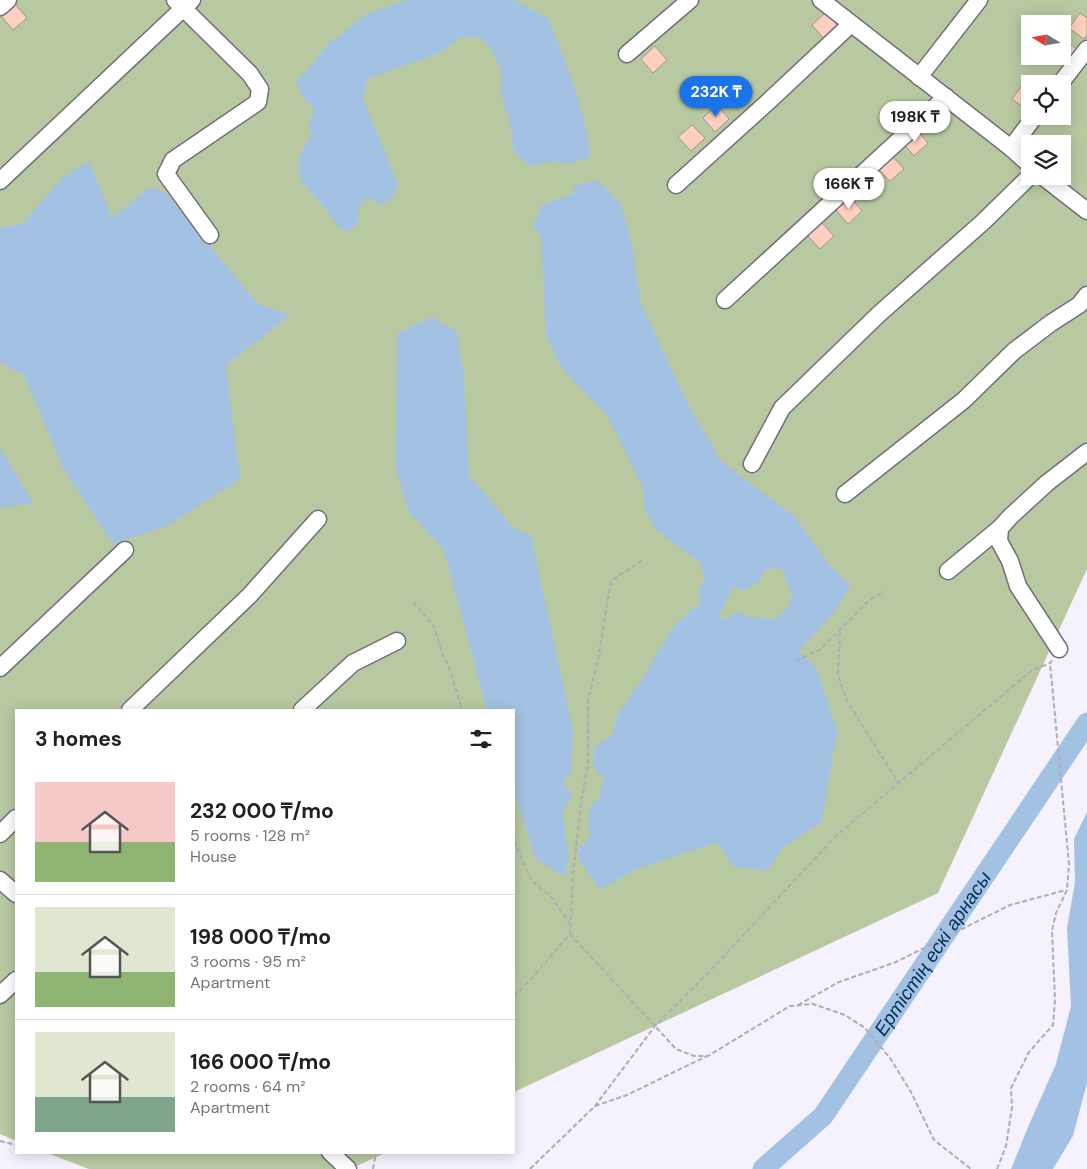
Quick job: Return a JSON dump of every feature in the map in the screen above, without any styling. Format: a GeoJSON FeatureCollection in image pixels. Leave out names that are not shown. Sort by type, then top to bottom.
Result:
{"type":"FeatureCollection","features":[{"type":"Feature","properties":{"kind":"street"},"geometry":{"type":"LineString","coordinates":[[0,7],[8,0]]}},
{"type":"Feature","properties":{"kind":"street"},"geometry":{"type":"LineString","coordinates":[[627,54],[690,0]]}},
{"type":"Feature","properties":{"kind":"street"},"geometry":{"type":"LineString","coordinates":[[919,77],[979,0]]}},
{"type":"Feature","properties":{"kind":"street"},"geometry":{"type":"LineString","coordinates":[[823,1],[1021,157]]}},
{"type":"Feature","properties":{"kind":"street"},"geometry":{"type":"LineString","coordinates":[[0,181],[183,3],[250,74],[260,89],[258,102],[173,160],[166,174],[210,235]]}},
{"type":"Feature","properties":{"kind":"street"},"geometry":{"type":"LineString","coordinates":[[676,185],[851,24]]}},
{"type":"Feature","properties":{"kind":"street"},"geometry":{"type":"LineString","coordinates":[[1067,75],[1087,49]]}},
{"type":"Feature","properties":{"kind":"street"},"geometry":{"type":"LineString","coordinates":[[724,300],[946,97]]}},
{"type":"Feature","properties":{"kind":"street"},"geometry":{"type":"LineString","coordinates":[[1011,148],[1028,125]]}},
{"type":"Feature","properties":{"kind":"street"},"geometry":{"type":"LineString","coordinates":[[752,464],[782,408],[879,314],[983,222],[1021,185]]}},
{"type":"Feature","properties":{"kind":"street"},"geometry":{"type":"LineString","coordinates":[[1054,185],[1087,211]]}},
{"type":"Feature","properties":{"kind":"street"},"geometry":{"type":"LineString","coordinates":[[845,494],[964,400],[1014,351],[1079,305],[1087,295]]}},
{"type":"Feature","properties":{"kind":"street"},"geometry":{"type":"LineString","coordinates":[[948,571],[1000,528],[1047,483],[1087,452]]}},
{"type":"Feature","properties":{"kind":"street"},"geometry":{"type":"LineString","coordinates":[[131,709],[250,595],[318,520]]}},
{"type":"Feature","properties":{"kind":"street"},"geometry":{"type":"LineString","coordinates":[[1000,528],[999,541],[1010,561],[1018,586],[1059,649]]}},
{"type":"Feature","properties":{"kind":"street"},"geometry":{"type":"LineString","coordinates":[[0,668],[125,550]]}},
{"type":"Feature","properties":{"kind":"street"},"geometry":{"type":"LineString","coordinates":[[303,709],[353,663],[398,641]]}},
{"type":"Feature","properties":{"kind":"street"},"geometry":{"type":"LineString","coordinates":[[0,834],[15,819]]}},
{"type":"Feature","properties":{"kind":"street"},"geometry":{"type":"LineString","coordinates":[[0,880],[15,893]]}},
{"type":"Feature","properties":{"kind":"street"},"geometry":{"type":"LineString","coordinates":[[0,995],[15,981]]}},
{"type":"Feature","properties":{"kind":"street"},"geometry":{"type":"LineString","coordinates":[[332,1154],[348,1169]]}},
{"type":"Feature","properties":{"kind":"path"},"geometry":{"type":"LineString","coordinates":[[515,995],[570,934],[573,874],[588,763],[588,701],[612,581],[643,560]]}},
{"type":"Feature","properties":{"kind":"path"},"geometry":{"type":"LineString","coordinates":[[796,661],[821,649],[840,632],[866,603],[884,591]]}},
{"type":"Feature","properties":{"kind":"path"},"geometry":{"type":"LineString","coordinates":[[413,602],[434,626],[442,653],[451,672],[462,709]]}},
{"type":"Feature","properties":{"kind":"path"},"geometry":{"type":"LineString","coordinates":[[840,632],[838,675],[847,701],[898,784]]}},
{"type":"Feature","properties":{"kind":"path"},"geometry":{"type":"LineString","coordinates":[[530,1169],[595,1106],[655,1026],[707,974],[837,835],[1031,670],[1050,663],[1059,649]]}},
{"type":"Feature","properties":{"kind":"path"},"geometry":{"type":"LineString","coordinates":[[997,1169],[1006,1146],[1012,1107],[1011,1088],[1029,1052],[1053,1025],[1055,1000],[1052,931],[1056,912],[1067,890],[1069,864],[1050,663]]}},
{"type":"Feature","properties":{"kind":"path"},"geometry":{"type":"LineString","coordinates":[[515,843],[531,880],[552,898],[571,924]]}},
{"type":"Feature","properties":{"kind":"path"},"geometry":{"type":"LineString","coordinates":[[796,1006],[838,982],[896,962],[1010,905],[1067,890]]}},
{"type":"Feature","properties":{"kind":"path"},"geometry":{"type":"LineString","coordinates":[[570,934],[676,1049],[694,1056],[708,1056]]}},
{"type":"Feature","properties":{"kind":"path"},"geometry":{"type":"LineString","coordinates":[[595,1106],[627,1095],[708,1056],[790,1006],[813,1004],[845,1015],[865,1028],[890,1058],[910,1092],[934,1140],[971,1169]]}},
{"type":"Feature","properties":{"kind":"path"},"geometry":{"type":"LineString","coordinates":[[0,1141],[15,1145]]}},
{"type":"Feature","properties":{"kind":"path"},"geometry":{"type":"LineString","coordinates":[[373,1169],[376,1154]]}},
{"type":"Feature","properties":{"kind":"green space"},"geometry":{"type":"Polygon","coordinates":[[[0,0],[1087,0],[1087,569],[938,893],[515,1092],[515,709],[15,709],[15,1141],[0,1134],[0,0]]]}},
{"type":"Feature","properties":{"kind":"green space"},"geometry":{"type":"Polygon","coordinates":[[[50,1154],[383,1154],[350,1169],[89,1169],[50,1154]]]}},
{"type":"Feature","properties":{"kind":"water"},"geometry":{"type":"Polygon","coordinates":[[[408,0],[513,0],[549,19],[580,106],[585,123],[590,157],[568,164],[553,161],[529,166],[514,152],[510,124],[501,94],[502,75],[493,51],[481,38],[462,37],[439,53],[367,79],[363,99],[398,184],[392,199],[380,205],[366,197],[359,207],[358,224],[346,232],[338,226],[323,205],[305,186],[299,174],[300,156],[311,136],[309,122],[314,109],[302,97],[296,81],[329,43],[368,13],[408,0]]]}},
{"type":"Feature","properties":{"kind":"water"},"geometry":{"type":"Polygon","coordinates":[[[89,161],[112,218],[150,187],[165,192],[258,304],[290,315],[226,365],[240,479],[167,526],[113,544],[64,470],[24,375],[0,363],[0,228],[22,224],[62,178],[89,161]]]}},
{"type":"Feature","properties":{"kind":"water"},"geometry":{"type":"Polygon","coordinates":[[[599,181],[621,204],[632,245],[641,304],[686,400],[721,461],[795,517],[831,567],[851,585],[832,615],[798,652],[815,666],[838,732],[822,822],[782,848],[768,871],[733,867],[717,842],[637,869],[600,889],[578,859],[579,847],[584,844],[592,832],[588,829],[589,807],[601,796],[599,792],[604,780],[593,766],[594,747],[612,735],[618,714],[676,624],[700,603],[698,592],[704,580],[701,564],[656,530],[644,508],[643,488],[607,415],[563,370],[546,335],[541,239],[533,225],[542,205],[575,193],[573,185],[599,181]],[[781,568],[766,569],[758,582],[742,591],[733,587],[720,615],[721,621],[738,612],[752,617],[777,619],[789,607],[792,595],[781,568]]]}},
{"type":"Feature","properties":{"kind":"water"},"geometry":{"type":"Polygon","coordinates":[[[432,317],[457,332],[464,377],[469,476],[515,529],[531,536],[573,730],[571,771],[563,784],[572,794],[562,813],[569,856],[565,876],[536,860],[515,795],[515,709],[487,709],[444,551],[408,510],[396,469],[397,333],[432,317]]]}},
{"type":"Feature","properties":{"kind":"water"},"geometry":{"type":"Polygon","coordinates":[[[0,447],[33,503],[0,508],[0,447]]]}},
{"type":"Feature","properties":{"kind":"water"},"geometry":{"type":"Polygon","coordinates":[[[1087,812],[1087,1083],[1073,1136],[1053,1169],[1011,1169],[1056,1064],[1071,1006],[1067,928],[1075,882],[1074,839],[1087,812]]]}},
{"type":"Feature","properties":{"kind":"building"},"geometry":{"type":"Polygon","coordinates":[[[15,4],[27,18],[13,30],[1,16],[15,4]]]}},
{"type":"Feature","properties":{"kind":"building"},"geometry":{"type":"Polygon","coordinates":[[[826,12],[838,26],[824,39],[812,25],[826,12]]]}},
{"type":"Feature","properties":{"kind":"building"},"geometry":{"type":"Polygon","coordinates":[[[1080,13],[1087,18],[1087,35],[1084,39],[1071,29],[1071,25],[1080,13]]]}},
{"type":"Feature","properties":{"kind":"building"},"geometry":{"type":"Polygon","coordinates":[[[1071,45],[1078,50],[1071,59],[1071,45]]]}},
{"type":"Feature","properties":{"kind":"building"},"geometry":{"type":"Polygon","coordinates":[[[655,46],[667,60],[653,73],[641,59],[655,46]]]}},
{"type":"Feature","properties":{"kind":"building"},"geometry":{"type":"Polygon","coordinates":[[[1021,87],[1021,106],[1012,99],[1021,87]]]}},
{"type":"Feature","properties":{"kind":"building"},"geometry":{"type":"Polygon","coordinates":[[[717,105],[729,119],[715,132],[703,118],[717,105]]]}},
{"type":"Feature","properties":{"kind":"building"},"geometry":{"type":"Polygon","coordinates":[[[692,125],[705,138],[691,151],[678,137],[692,125]]]}},
{"type":"Feature","properties":{"kind":"building"},"geometry":{"type":"Polygon","coordinates":[[[916,129],[928,143],[914,156],[902,142],[916,129]]]}},
{"type":"Feature","properties":{"kind":"building"},"geometry":{"type":"Polygon","coordinates":[[[891,155],[904,169],[890,181],[877,168],[891,155]]]}},
{"type":"Feature","properties":{"kind":"building"},"geometry":{"type":"Polygon","coordinates":[[[850,197],[862,211],[848,224],[836,210],[850,197]]]}},
{"type":"Feature","properties":{"kind":"building"},"geometry":{"type":"Polygon","coordinates":[[[821,222],[834,236],[820,249],[807,235],[821,222]]]}},
{"type":"Feature","properties":{"kind":"waterway","name":"Ертістің ескі арнасы"},"geometry":{"type":"LineString","coordinates":[[763,1169],[823,1116],[1087,723]]}}]}
